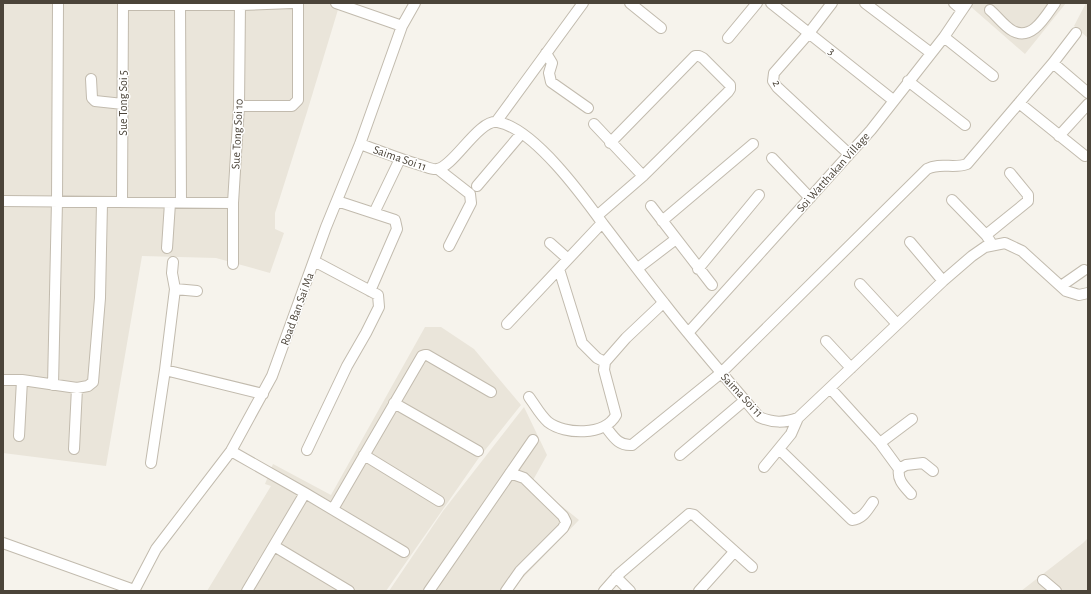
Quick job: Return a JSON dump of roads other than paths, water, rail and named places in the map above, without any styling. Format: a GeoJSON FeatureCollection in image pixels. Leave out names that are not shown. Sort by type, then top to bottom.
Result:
{"type":"FeatureCollection","features":[{"type":"Feature","properties":{"kind":"street"},"geometry":{"type":"LineString","coordinates":[[53,385],[57,201],[58,3]]}},
{"type":"Feature","properties":{"kind":"street"},"geometry":{"type":"LineString","coordinates":[[123,4],[292,3]]}},
{"type":"Feature","properties":{"kind":"street"},"geometry":{"type":"LineString","coordinates":[[239,106],[292,106],[298,100],[298,3]]}},
{"type":"Feature","properties":{"kind":"street"},"geometry":{"type":"LineString","coordinates":[[336,3],[402,26]]}},
{"type":"Feature","properties":{"kind":"street","name":"Road Ban Sai Ma"},"geometry":{"type":"LineString","coordinates":[[134,591],[156,549],[231,451],[272,376],[314,261],[360,144],[402,26],[415,3]]}},
{"type":"Feature","properties":{"kind":"street","name":"Saima Soi 11"},"geometry":{"type":"LineString","coordinates":[[496,122],[583,3]]}},
{"type":"Feature","properties":{"kind":"street"},"geometry":{"type":"LineString","coordinates":[[630,3],[661,28]]}},
{"type":"Feature","properties":{"kind":"street"},"geometry":{"type":"LineString","coordinates":[[728,38],[756,3]]}},
{"type":"Feature","properties":{"kind":"street","name":"3"},"geometry":{"type":"LineString","coordinates":[[772,3],[893,100]]}},
{"type":"Feature","properties":{"kind":"street","name":"2"},"geometry":{"type":"LineString","coordinates":[[832,3],[809,33],[774,73],[773,81],[777,87],[849,154]]}},
{"type":"Feature","properties":{"kind":"street"},"geometry":{"type":"LineString","coordinates":[[865,3],[930,54]]}},
{"type":"Feature","properties":{"kind":"street"},"geometry":{"type":"LineString","coordinates":[[954,3],[965,6]]}},
{"type":"Feature","properties":{"kind":"street"},"geometry":{"type":"LineString","coordinates":[[990,10],[1012,30],[1023,34],[1030,33],[1055,3]]}},
{"type":"Feature","properties":{"kind":"street","name":"Sue Tong Soi 5"},"geometry":{"type":"LineString","coordinates":[[122,202],[123,4]]}},
{"type":"Feature","properties":{"kind":"street"},"geometry":{"type":"LineString","coordinates":[[180,4],[181,203]]}},
{"type":"Feature","properties":{"kind":"street","name":"Sue Tong Soi 10"},"geometry":{"type":"LineString","coordinates":[[233,264],[233,203],[239,106],[240,4]]}},
{"type":"Feature","properties":{"kind":"street","name":"Soi Watthakan Village"},"geometry":{"type":"LineString","coordinates":[[688,332],[871,130],[893,100],[944,37],[965,6]]}},
{"type":"Feature","properties":{"kind":"street"},"geometry":{"type":"LineString","coordinates":[[605,426],[616,440],[625,446],[632,445],[721,373],[927,170],[934,166],[961,166],[967,164],[1053,63],[1076,33]]}},
{"type":"Feature","properties":{"kind":"street"},"geometry":{"type":"LineString","coordinates":[[944,37],[993,76]]}},
{"type":"Feature","properties":{"kind":"street"},"geometry":{"type":"LineString","coordinates":[[546,53],[552,63],[549,73],[551,82],[588,108]]}},
{"type":"Feature","properties":{"kind":"street"},"geometry":{"type":"LineString","coordinates":[[507,324],[568,259],[600,219],[728,92],[730,85],[702,58],[699,56],[694,56],[610,143]]}},
{"type":"Feature","properties":{"kind":"street"},"geometry":{"type":"LineString","coordinates":[[1053,63],[1088,93]]}},
{"type":"Feature","properties":{"kind":"street"},"geometry":{"type":"LineString","coordinates":[[91,79],[92,98],[95,101],[99,103],[123,104]]}},
{"type":"Feature","properties":{"kind":"street"},"geometry":{"type":"LineString","coordinates":[[908,81],[965,125]]}},
{"type":"Feature","properties":{"kind":"street"},"geometry":{"type":"LineString","coordinates":[[1019,103],[1085,156]]}},
{"type":"Feature","properties":{"kind":"street"},"geometry":{"type":"LineString","coordinates":[[1059,136],[1088,104]]}},
{"type":"Feature","properties":{"kind":"street","name":"Saima Soi 11"},"geometry":{"type":"LineString","coordinates":[[360,144],[400,159],[432,169],[438,169],[447,164],[478,131],[488,124],[496,122],[504,124],[521,134],[558,166],[638,268],[663,303],[759,417],[780,422],[798,418]]}},
{"type":"Feature","properties":{"kind":"street"},"geometry":{"type":"LineString","coordinates":[[594,124],[610,143],[643,176]]}},
{"type":"Feature","properties":{"kind":"street"},"geometry":{"type":"LineString","coordinates":[[477,186],[521,134]]}},
{"type":"Feature","properties":{"kind":"street"},"geometry":{"type":"LineString","coordinates":[[662,221],[753,144]]}},
{"type":"Feature","properties":{"kind":"street"},"geometry":{"type":"LineString","coordinates":[[772,158],[810,198]]}},
{"type":"Feature","properties":{"kind":"street"},"geometry":{"type":"LineString","coordinates":[[374,213],[400,159]]}},
{"type":"Feature","properties":{"kind":"street"},"geometry":{"type":"LineString","coordinates":[[438,169],[470,194],[471,198],[449,246]]}},
{"type":"Feature","properties":{"kind":"street"},"geometry":{"type":"LineString","coordinates":[[986,235],[1028,201],[1028,195],[1010,173]]}},
{"type":"Feature","properties":{"kind":"street"},"geometry":{"type":"LineString","coordinates":[[698,269],[759,195]]}},
{"type":"Feature","properties":{"kind":"street"},"geometry":{"type":"LineString","coordinates":[[952,200],[986,235],[992,246]]}},
{"type":"Feature","properties":{"kind":"street"},"geometry":{"type":"LineString","coordinates":[[3,201],[233,203]]}},
{"type":"Feature","properties":{"kind":"street"},"geometry":{"type":"LineString","coordinates":[[337,201],[395,220],[397,229],[370,291]]}},
{"type":"Feature","properties":{"kind":"street"},"geometry":{"type":"LineString","coordinates":[[3,380],[22,380],[77,388],[88,386],[93,382],[100,298],[102,203]]}},
{"type":"Feature","properties":{"kind":"street"},"geometry":{"type":"LineString","coordinates":[[167,248],[170,203]]}},
{"type":"Feature","properties":{"kind":"street"},"geometry":{"type":"LineString","coordinates":[[650,206],[712,285]]}},
{"type":"Feature","properties":{"kind":"street"},"geometry":{"type":"LineString","coordinates":[[638,268],[676,239]]}},
{"type":"Feature","properties":{"kind":"street"},"geometry":{"type":"LineString","coordinates":[[910,242],[943,281]]}},
{"type":"Feature","properties":{"kind":"street"},"geometry":{"type":"LineString","coordinates":[[550,243],[568,259]]}},
{"type":"Feature","properties":{"kind":"street"},"geometry":{"type":"LineString","coordinates":[[764,467],[791,434],[798,418],[943,281],[985,247],[1005,243],[1022,251],[1066,292],[1079,295],[1088,293]]}},
{"type":"Feature","properties":{"kind":"street"},"geometry":{"type":"LineString","coordinates":[[307,450],[379,306],[378,295],[314,261]]}},
{"type":"Feature","properties":{"kind":"street"},"geometry":{"type":"LineString","coordinates":[[151,463],[175,289],[172,272],[173,262]]}},
{"type":"Feature","properties":{"kind":"street"},"geometry":{"type":"LineString","coordinates":[[559,269],[582,343],[597,358],[606,362]]}},
{"type":"Feature","properties":{"kind":"street"},"geometry":{"type":"LineString","coordinates":[[1061,286],[1084,270]]}},
{"type":"Feature","properties":{"kind":"street"},"geometry":{"type":"LineString","coordinates":[[860,284],[897,324]]}},
{"type":"Feature","properties":{"kind":"street"},"geometry":{"type":"LineString","coordinates":[[175,289],[197,290]]}},
{"type":"Feature","properties":{"kind":"street"},"geometry":{"type":"LineString","coordinates":[[529,397],[547,421],[556,427],[577,432],[593,430],[605,426],[613,421],[616,415],[604,370],[606,362],[626,338],[663,303]]}},
{"type":"Feature","properties":{"kind":"street"},"geometry":{"type":"LineString","coordinates":[[826,341],[851,368]]}},
{"type":"Feature","properties":{"kind":"street"},"geometry":{"type":"LineString","coordinates":[[333,509],[422,356],[425,355],[491,392]]}},
{"type":"Feature","properties":{"kind":"street"},"geometry":{"type":"LineString","coordinates":[[165,370],[263,394]]}},
{"type":"Feature","properties":{"kind":"street"},"geometry":{"type":"LineString","coordinates":[[19,436],[22,380]]}},
{"type":"Feature","properties":{"kind":"street"},"geometry":{"type":"LineString","coordinates":[[74,448],[77,388]]}},
{"type":"Feature","properties":{"kind":"street"},"geometry":{"type":"LineString","coordinates":[[830,388],[880,443],[899,469],[898,475],[900,482],[911,494]]}},
{"type":"Feature","properties":{"kind":"street"},"geometry":{"type":"LineString","coordinates":[[680,455],[744,400]]}},
{"type":"Feature","properties":{"kind":"street"},"geometry":{"type":"LineString","coordinates":[[394,403],[478,451]]}},
{"type":"Feature","properties":{"kind":"street"},"geometry":{"type":"LineString","coordinates":[[880,443],[912,419]]}},
{"type":"Feature","properties":{"kind":"street"},"geometry":{"type":"LineString","coordinates":[[429,591],[533,440]]}},
{"type":"Feature","properties":{"kind":"street"},"geometry":{"type":"LineString","coordinates":[[779,449],[852,520],[862,517],[873,502]]}},
{"type":"Feature","properties":{"kind":"street"},"geometry":{"type":"LineString","coordinates":[[231,451],[333,509],[404,552]]}},
{"type":"Feature","properties":{"kind":"street"},"geometry":{"type":"LineString","coordinates":[[364,455],[439,501]]}},
{"type":"Feature","properties":{"kind":"street"},"geometry":{"type":"LineString","coordinates":[[899,469],[906,466],[923,463],[933,471]]}},
{"type":"Feature","properties":{"kind":"street"},"geometry":{"type":"LineString","coordinates":[[506,591],[520,571],[563,528],[566,522],[563,516],[524,478],[510,473]]}},
{"type":"Feature","properties":{"kind":"street"},"geometry":{"type":"LineString","coordinates":[[248,591],[305,493]]}},
{"type":"Feature","properties":{"kind":"street"},"geometry":{"type":"LineString","coordinates":[[604,591],[616,577],[689,514],[694,515],[752,567]]}},
{"type":"Feature","properties":{"kind":"street"},"geometry":{"type":"LineString","coordinates":[[3,543],[134,591]]}},
{"type":"Feature","properties":{"kind":"street"},"geometry":{"type":"LineString","coordinates":[[274,546],[349,591]]}},
{"type":"Feature","properties":{"kind":"street"},"geometry":{"type":"LineString","coordinates":[[699,591],[734,552]]}},
{"type":"Feature","properties":{"kind":"street"},"geometry":{"type":"LineString","coordinates":[[616,577],[630,591]]}},
{"type":"Feature","properties":{"kind":"street"},"geometry":{"type":"LineString","coordinates":[[1043,580],[1056,591]]}}]}
